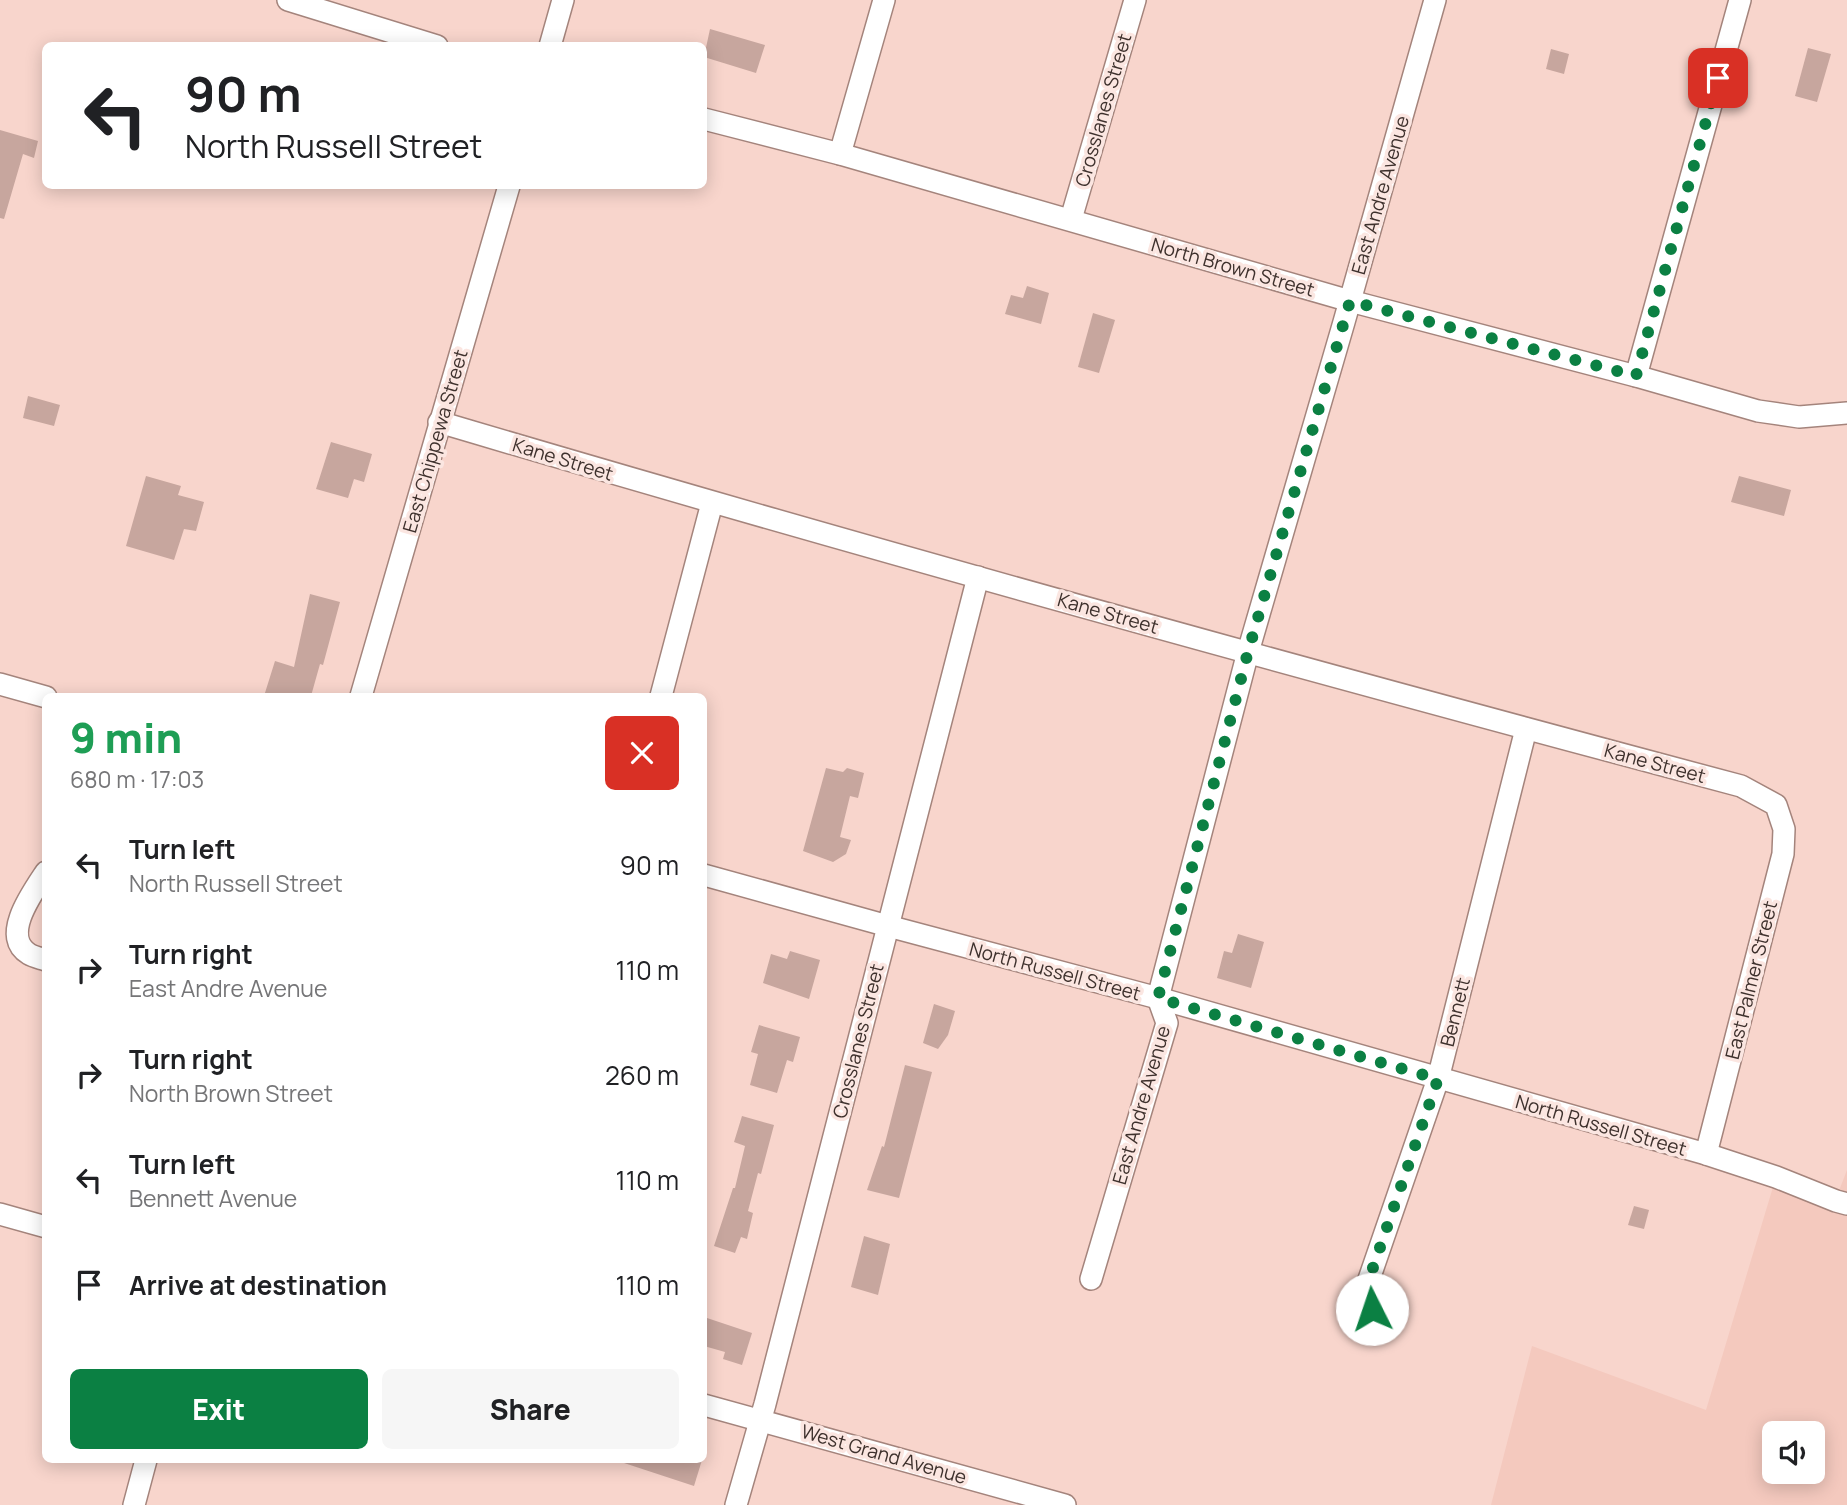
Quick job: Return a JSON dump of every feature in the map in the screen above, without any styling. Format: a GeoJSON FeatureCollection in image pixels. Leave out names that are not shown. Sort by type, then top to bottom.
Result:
{"type":"FeatureCollection","features":[{"type":"Feature","properties":{"kind":"street"},"geometry":{"type":"LineString","coordinates":[[288,0],[424,42]]}},
{"type":"Feature","properties":{"kind":"street"},"geometry":{"type":"LineString","coordinates":[[551,42],[563,0]]}},
{"type":"Feature","properties":{"kind":"street"},"geometry":{"type":"LineString","coordinates":[[840,154],[884,0]]}},
{"type":"Feature","properties":{"kind":"street","name":"Crosslanes Street"},"geometry":{"type":"LineString","coordinates":[[1071,219],[1135,0]]}},
{"type":"Feature","properties":{"kind":"street","name":"East Andre Avenue"},"geometry":{"type":"LineString","coordinates":[[1091,1279],[1167,1023],[1158,998],[1248,652],[1435,0]]}},
{"type":"Feature","properties":{"kind":"street"},"geometry":{"type":"LineString","coordinates":[[1636,376],[1740,0]]}},
{"type":"Feature","properties":{"kind":"street","name":"North Brown Street"},"geometry":{"type":"LineString","coordinates":[[707,120],[1071,219],[1350,301],[1758,411],[1799,417],[1847,413]]}},
{"type":"Feature","properties":{"kind":"street","name":"East Chippewa Street"},"geometry":{"type":"LineString","coordinates":[[362,693],[508,189]]}},
{"type":"Feature","properties":{"kind":"street","name":"Kane Street"},"geometry":{"type":"LineString","coordinates":[[439,422],[712,503],[1741,786],[1776,805]]}},
{"type":"Feature","properties":{"kind":"street"},"geometry":{"type":"LineString","coordinates":[[662,693],[712,503]]}},
{"type":"Feature","properties":{"kind":"street","name":"Crosslanes Street"},"geometry":{"type":"LineString","coordinates":[[736,1505],[761,1420],[978,577]]}},
{"type":"Feature","properties":{"kind":"street"},"geometry":{"type":"LineString","coordinates":[[0,684],[42,696]]}},
{"type":"Feature","properties":{"kind":"street","name":"Bennett"},"geometry":{"type":"LineString","coordinates":[[1379,1329],[1366,1288],[1438,1079],[1526,729]]}},
{"type":"Feature","properties":{"kind":"street","name":"East Palmer Street"},"geometry":{"type":"LineString","coordinates":[[1706,1154],[1783,854],[1784,830],[1776,805]]}},
{"type":"Feature","properties":{"kind":"street","name":"North Russell Street"},"geometry":{"type":"LineString","coordinates":[[707,876],[1158,998],[1706,1154],[1847,1204]]}},
{"type":"Feature","properties":{"kind":"street"},"geometry":{"type":"LineString","coordinates":[[42,878],[20,912],[14,928],[16,942],[27,954],[42,959]]}},
{"type":"Feature","properties":{"kind":"street"},"geometry":{"type":"LineString","coordinates":[[0,1214],[42,1226]]}},
{"type":"Feature","properties":{"kind":"street","name":"West Grand Avenue"},"geometry":{"type":"LineString","coordinates":[[707,1406],[1065,1505]]}},
{"type":"Feature","properties":{"kind":"street"},"geometry":{"type":"LineString","coordinates":[[134,1505],[145,1463]]}},
{"type":"Feature","properties":{"kind":"shaded area"},"geometry":{"type":"Polygon","coordinates":[[[1847,1170],[1847,1505],[1491,1505],[1532,1346],[1706,1410],[1776,1177],[1835,1201],[1847,1170]]]}},
{"type":"Feature","properties":{"kind":"building"},"geometry":{"type":"Polygon","coordinates":[[[710,29],[765,45],[756,73],[707,58],[710,29]]]}},
{"type":"Feature","properties":{"kind":"building"},"geometry":{"type":"Polygon","coordinates":[[[1808,48],[1831,54],[1817,102],[1795,96],[1808,48]]]}},
{"type":"Feature","properties":{"kind":"building"},"geometry":{"type":"Polygon","coordinates":[[[1551,49],[1569,54],[1564,74],[1546,69],[1551,49]]]}},
{"type":"Feature","properties":{"kind":"building"},"geometry":{"type":"Polygon","coordinates":[[[0,130],[38,141],[34,158],[23,154],[4,219],[0,218],[0,130]]]}},
{"type":"Feature","properties":{"kind":"building"},"geometry":{"type":"Polygon","coordinates":[[[1027,286],[1049,293],[1041,324],[1005,314],[1011,295],[1023,298],[1027,286]]]}},
{"type":"Feature","properties":{"kind":"building"},"geometry":{"type":"Polygon","coordinates":[[[1093,313],[1115,320],[1099,373],[1078,367],[1093,313]]]}},
{"type":"Feature","properties":{"kind":"building"},"geometry":{"type":"Polygon","coordinates":[[[28,396],[60,405],[54,426],[23,418],[28,396]]]}},
{"type":"Feature","properties":{"kind":"building"},"geometry":{"type":"Polygon","coordinates":[[[331,442],[372,454],[364,482],[354,479],[348,498],[316,489],[331,442]]]}},
{"type":"Feature","properties":{"kind":"building"},"geometry":{"type":"Polygon","coordinates":[[[146,476],[181,486],[178,495],[204,502],[196,531],[184,529],[174,560],[126,546],[146,476]]]}},
{"type":"Feature","properties":{"kind":"building"},"geometry":{"type":"Polygon","coordinates":[[[1739,476],[1791,490],[1784,516],[1731,502],[1739,476]]]}},
{"type":"Feature","properties":{"kind":"building"},"geometry":{"type":"Polygon","coordinates":[[[310,594],[340,602],[323,665],[320,664],[312,693],[265,693],[275,661],[294,667],[310,594]]]}},
{"type":"Feature","properties":{"kind":"building"},"geometry":{"type":"Polygon","coordinates":[[[826,768],[843,772],[847,768],[864,773],[858,798],[850,796],[840,837],[851,840],[846,854],[833,862],[803,851],[826,768]]]}},
{"type":"Feature","properties":{"kind":"building"},"geometry":{"type":"Polygon","coordinates":[[[1238,934],[1264,942],[1251,988],[1217,978],[1224,951],[1232,953],[1238,934]]]}},
{"type":"Feature","properties":{"kind":"building"},"geometry":{"type":"Polygon","coordinates":[[[790,951],[820,960],[809,999],[763,983],[771,954],[787,959],[790,951]]]}},
{"type":"Feature","properties":{"kind":"building"},"geometry":{"type":"Polygon","coordinates":[[[934,1004],[955,1011],[948,1035],[938,1049],[923,1043],[934,1004]]]}},
{"type":"Feature","properties":{"kind":"building"},"geometry":{"type":"Polygon","coordinates":[[[759,1025],[800,1037],[793,1062],[787,1060],[777,1093],[750,1085],[758,1054],[751,1052],[759,1025]]]}},
{"type":"Feature","properties":{"kind":"building"},"geometry":{"type":"Polygon","coordinates":[[[905,1065],[932,1072],[899,1198],[867,1190],[882,1146],[884,1147],[905,1065]]]}},
{"type":"Feature","properties":{"kind":"building"},"geometry":{"type":"Polygon","coordinates":[[[742,1116],[774,1125],[748,1211],[753,1213],[747,1239],[741,1237],[735,1253],[714,1246],[735,1188],[745,1146],[734,1142],[742,1116]]]}},
{"type":"Feature","properties":{"kind":"building"},"geometry":{"type":"Polygon","coordinates":[[[1634,1206],[1649,1210],[1644,1229],[1628,1225],[1634,1206]]]}},
{"type":"Feature","properties":{"kind":"building"},"geometry":{"type":"Polygon","coordinates":[[[864,1236],[890,1244],[878,1295],[851,1287],[864,1236]]]}},
{"type":"Feature","properties":{"kind":"building"},"geometry":{"type":"Polygon","coordinates":[[[707,1318],[752,1333],[742,1365],[723,1359],[725,1352],[707,1347],[707,1318]]]}},
{"type":"Feature","properties":{"kind":"building"},"geometry":{"type":"Polygon","coordinates":[[[624,1463],[701,1463],[694,1486],[624,1463]]]}},
{"type":"Feature","properties":{"kind":"route"},"geometry":{"type":"LineString","coordinates":[[1372,1309],[1366,1288],[1438,1079],[1158,998],[1248,652],[1350,301],[1636,376],[1718,78]]}}]}
